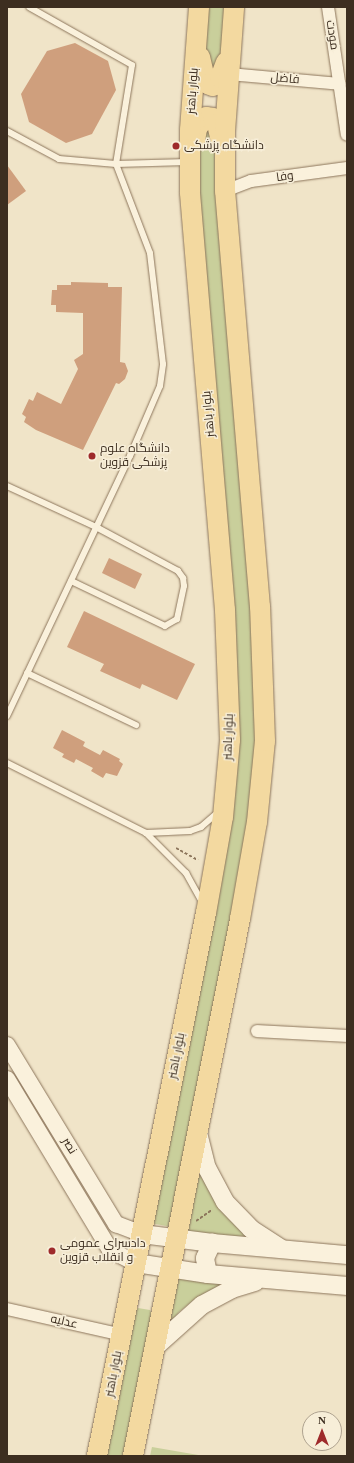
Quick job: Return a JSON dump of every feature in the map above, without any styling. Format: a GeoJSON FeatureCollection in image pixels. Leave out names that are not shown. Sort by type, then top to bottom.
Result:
{"type":"FeatureCollection","features":[{"type":"Feature","properties":{"kind":"main road","name":"بلوار باهنر"},"geometry":{"type":"LineString","coordinates":[[97,1456],[206,913],[224,807],[230,740],[229,675],[190,165],[190,130],[200,7]]}},
{"type":"Feature","properties":{"kind":"main road"},"geometry":{"type":"LineString","coordinates":[[133,1456],[198,1132],[257,822],[265,741],[260,607],[225,191],[229,74],[234,7]]}},
{"type":"Feature","properties":{"kind":"main road"},"geometry":{"type":"LineString","coordinates":[[198,31],[204,78],[208,84],[213,86],[223,71],[232,34]]}},
{"type":"Feature","properties":{"kind":"main road"},"geometry":{"type":"LineString","coordinates":[[190,165],[198,128],[206,117],[213,118],[217,124],[225,167]]}},
{"type":"Feature","properties":{"kind":"main road"},"geometry":{"type":"LineString","coordinates":[[198,1132],[207,1168],[225,1202],[251,1229],[284,1250]]}},
{"type":"Feature","properties":{"kind":"main road"},"geometry":{"type":"LineString","coordinates":[[142,1234],[212,1243],[347,1255]]}},
{"type":"Feature","properties":{"kind":"main road"},"geometry":{"type":"LineString","coordinates":[[208,1274],[205,1258],[212,1243]]}},
{"type":"Feature","properties":{"kind":"main road"},"geometry":{"type":"LineString","coordinates":[[136,1263],[170,1270],[347,1286]]}},
{"type":"Feature","properties":{"kind":"main road"},"geometry":{"type":"LineString","coordinates":[[154,1348],[202,1305],[232,1289],[264,1279]]}},
{"type":"Feature","properties":{"kind":"street","name":"مودت"},"geometry":{"type":"LineString","coordinates":[[328,7],[347,135]]}},
{"type":"Feature","properties":{"kind":"street","name":"فاضل"},"geometry":{"type":"LineString","coordinates":[[229,74],[340,84]]}},
{"type":"Feature","properties":{"kind":"street","name":"وفا"},"geometry":{"type":"LineString","coordinates":[[225,191],[251,181],[347,168]]}},
{"type":"Feature","properties":{"kind":"street"},"geometry":{"type":"LineString","coordinates":[[257,1031],[347,1036]]}},
{"type":"Feature","properties":{"kind":"street","name":"نصر"},"geometry":{"type":"LineString","coordinates":[[7,1044],[116,1224],[142,1234]]}},
{"type":"Feature","properties":{"kind":"street","name":"نصر"},"geometry":{"type":"LineString","coordinates":[[7,1079],[110,1250],[136,1263]]}},
{"type":"Feature","properties":{"kind":"street","name":"عدلیه"},"geometry":{"type":"LineString","coordinates":[[7,1309],[122,1335]]}},
{"type":"Feature","properties":{"kind":"lane"},"geometry":{"type":"LineString","coordinates":[[7,716],[71,581],[160,386],[163,364],[150,253],[116,164],[132,65],[29,7]]}},
{"type":"Feature","properties":{"kind":"lane"},"geometry":{"type":"LineString","coordinates":[[7,132],[59,158],[116,164],[190,165]]}},
{"type":"Feature","properties":{"kind":"lane"},"geometry":{"type":"LineString","coordinates":[[7,486],[96,527],[178,571],[183,578],[184,586],[177,619],[171,624],[158,624],[71,581]]}},
{"type":"Feature","properties":{"kind":"lane"},"geometry":{"type":"LineString","coordinates":[[27,673],[136,725]]}},
{"type":"Feature","properties":{"kind":"lane"},"geometry":{"type":"LineString","coordinates":[[7,763],[146,833],[186,873],[206,913]]}},
{"type":"Feature","properties":{"kind":"lane"},"geometry":{"type":"LineString","coordinates":[[146,833],[190,831],[211,820],[224,807]]}},
{"type":"Feature","properties":{"kind":"path"},"geometry":{"type":"LineString","coordinates":[[193,1223],[225,1202]]}},
{"type":"Feature","properties":{"kind":"green space"},"geometry":{"type":"Polygon","coordinates":[[[199,7],[234,7],[217,83],[198,31],[199,7]]]}},
{"type":"Feature","properties":{"kind":"green space"},"geometry":{"type":"Polygon","coordinates":[[[213,118],[265,741],[198,1132],[207,1168],[264,1239],[212,1243],[178,1228],[144,1222],[230,740],[190,168],[213,118]]]}},
{"type":"Feature","properties":{"kind":"green space"},"geometry":{"type":"Polygon","coordinates":[[[176,1276],[237,1283],[195,1299],[179,1312],[165,1330],[176,1276]]]}},
{"type":"Feature","properties":{"kind":"green space"},"geometry":{"type":"Polygon","coordinates":[[[138,1308],[150,1310],[155,1320],[133,1456],[97,1456],[130,1315],[138,1308]]]}},
{"type":"Feature","properties":{"kind":"green space"},"geometry":{"type":"Polygon","coordinates":[[[152,1447],[204,1456],[150,1456],[152,1447]]]}},
{"type":"Feature","properties":{"kind":"building"},"geometry":{"type":"Polygon","coordinates":[[[75,43],[108,61],[116,90],[92,134],[66,143],[29,122],[21,94],[47,51],[75,43]]]}},
{"type":"Feature","properties":{"kind":"building"},"geometry":{"type":"Polygon","coordinates":[[[7,165],[26,191],[7,205],[7,165]]]}},
{"type":"Feature","properties":{"kind":"building"},"geometry":{"type":"Polygon","coordinates":[[[71,282],[108,283],[108,287],[122,287],[120,362],[125,363],[128,371],[125,379],[119,384],[116,383],[83,450],[36,430],[24,422],[26,417],[22,414],[29,399],[33,401],[37,392],[61,404],[78,369],[74,360],[83,354],[83,313],[56,312],[56,305],[51,305],[52,290],[57,290],[57,285],[71,285],[71,282]]]}},
{"type":"Feature","properties":{"kind":"building"},"geometry":{"type":"Polygon","coordinates":[[[109,558],[142,574],[135,589],[102,573],[109,558]]]}},
{"type":"Feature","properties":{"kind":"building"},"geometry":{"type":"Polygon","coordinates":[[[84,611],[195,664],[177,700],[142,684],[140,689],[100,671],[104,664],[67,647],[84,611]]]}},
{"type":"Feature","properties":{"kind":"building"},"geometry":{"type":"Polygon","coordinates":[[[62,730],[85,742],[83,746],[100,755],[103,750],[120,759],[119,761],[123,764],[117,776],[106,773],[103,778],[91,771],[93,768],[76,759],[74,763],[62,757],[64,754],[53,748],[62,730]]]}},
{"type":"Feature","properties":{"kind":"place","name":"دانشگاه پزشکی"},"geometry":{"type":"Point","coordinates":[176,146]}},
{"type":"Feature","properties":{"kind":"place","name":"دانشگاه علوم پزشکی قزوین"},"geometry":{"type":"Point","coordinates":[92,456]}},
{"type":"Feature","properties":{"kind":"place","name":"دادسرای عمومی و انقلاب قزوین"},"geometry":{"type":"Point","coordinates":[52,1251]}}]}
